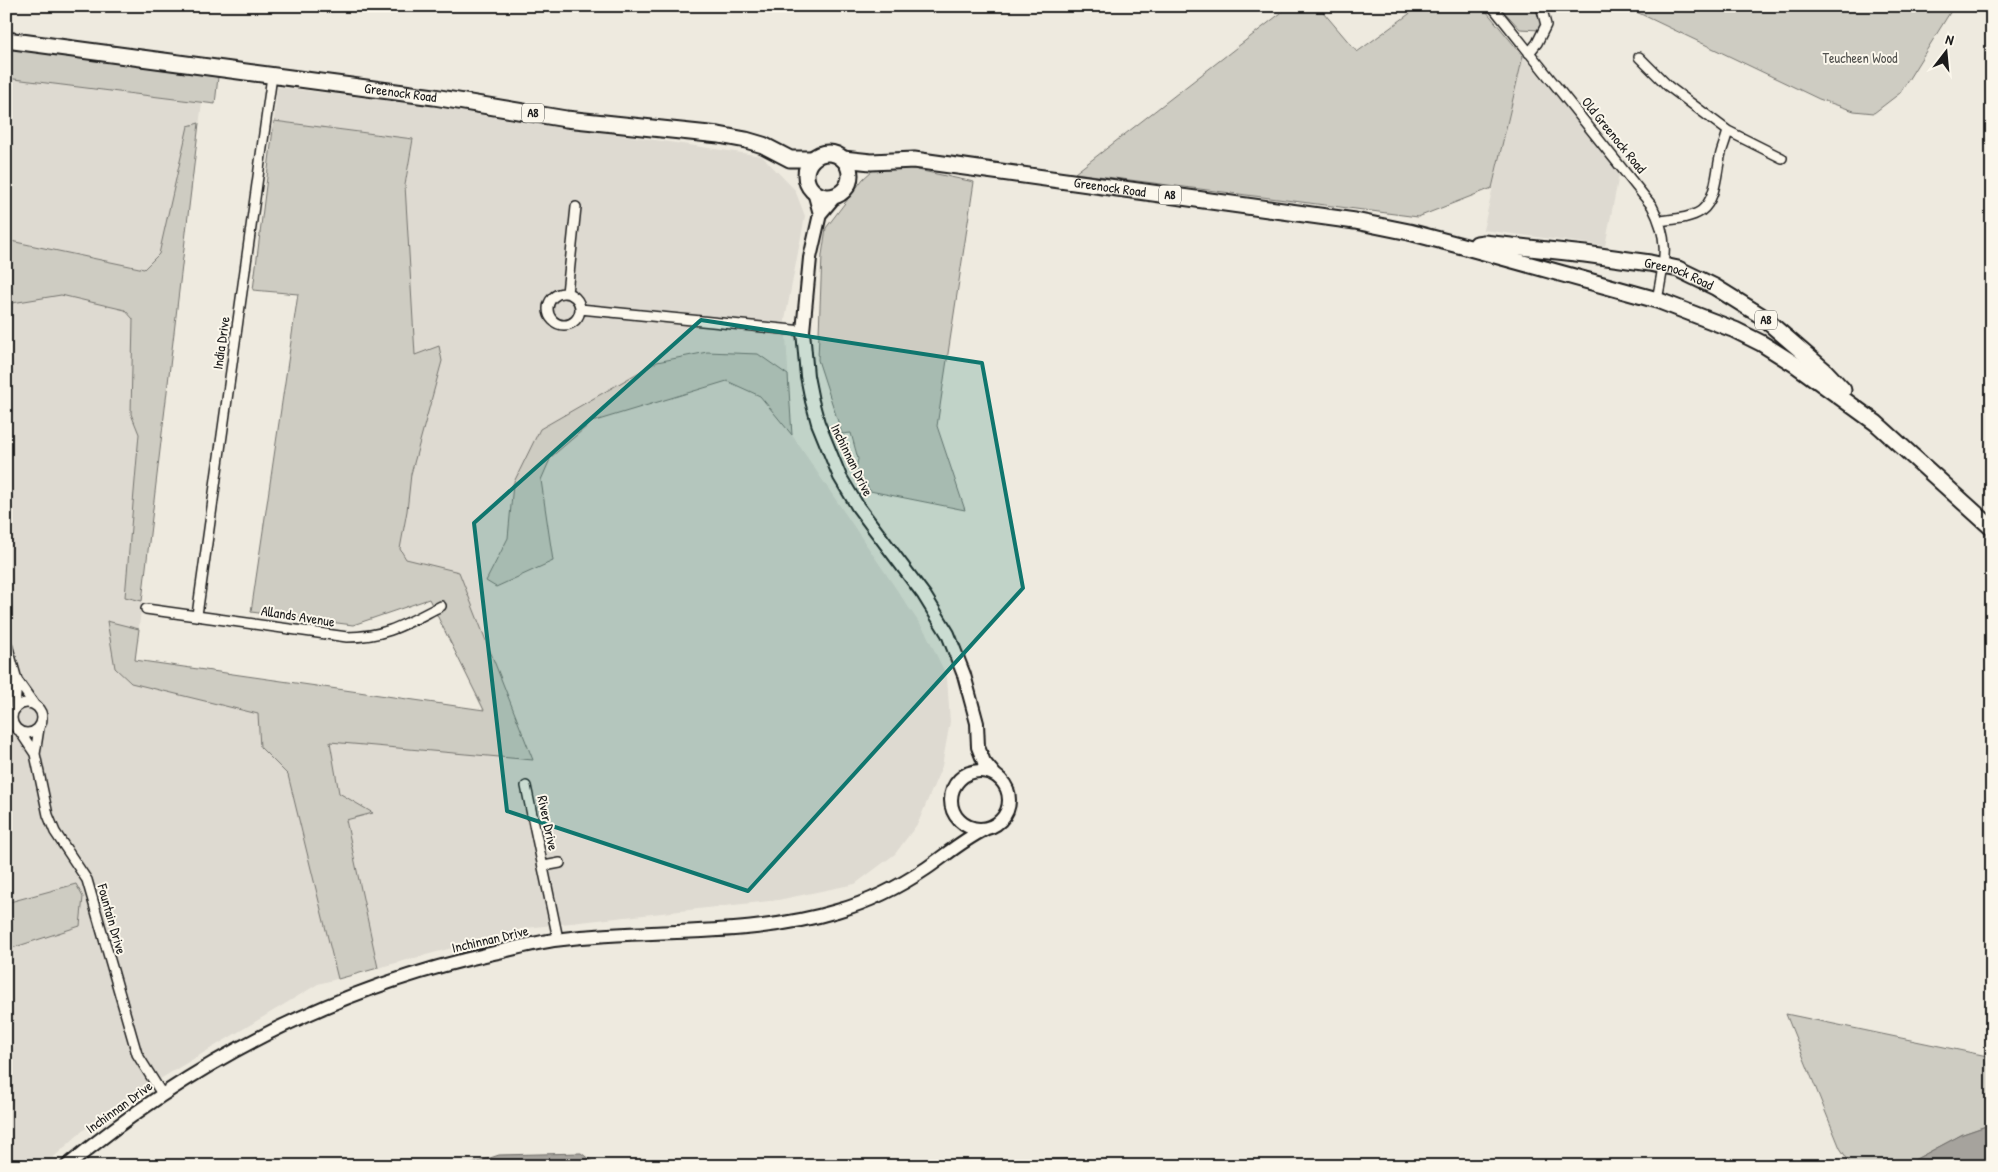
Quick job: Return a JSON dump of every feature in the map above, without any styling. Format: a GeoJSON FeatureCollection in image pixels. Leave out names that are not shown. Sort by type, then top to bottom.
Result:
{"type":"FeatureCollection","features":[{"type":"Feature","properties":{"kind":"main road","name":"Greenock Road"},"geometry":{"type":"LineString","coordinates":[[6,40],[434,96],[566,119],[746,140],[762,145],[790,159],[812,159]]}},
{"type":"Feature","properties":{"kind":"main road","name":"A8"},"geometry":{"type":"LineString","coordinates":[[812,159],[828,153],[843,159]]}},
{"type":"Feature","properties":{"kind":"main road","name":"Greenock Road"},"geometry":{"type":"LineString","coordinates":[[790,159],[796,170],[810,186]]}},
{"type":"Feature","properties":{"kind":"main road"},"geometry":{"type":"LineString","coordinates":[[812,159],[807,167],[810,186],[825,197],[836,195],[846,187],[850,178],[871,162]]}},
{"type":"Feature","properties":{"kind":"main road","name":"Greenock Road"},"geometry":{"type":"LineString","coordinates":[[843,159],[871,162],[914,160],[1355,221],[1409,232],[1657,300],[1735,330],[1761,343],[1876,423],[1992,528]]}},
{"type":"Feature","properties":{"kind":"main road"},"geometry":{"type":"LineString","coordinates":[[843,159],[848,166],[850,178]]}},
{"type":"Feature","properties":{"kind":"main road","name":"Greenock Road"},"geometry":{"type":"LineString","coordinates":[[1466,247],[1484,243],[1588,254],[1678,269],[1715,287],[1760,315],[1842,389],[1847,402]]}},
{"type":"Feature","properties":{"kind":"main road"},"geometry":{"type":"LineString","coordinates":[[1586,280],[1588,254]]}},
{"type":"Feature","properties":{"kind":"street","name":"Old Greenock Road"},"geometry":{"type":"LineString","coordinates":[[1492,6],[1652,206],[1659,221],[1666,245],[1657,300]]}},
{"type":"Feature","properties":{"kind":"street"},"geometry":{"type":"LineString","coordinates":[[1529,53],[1537,43],[1546,25],[1542,7]]}},
{"type":"Feature","properties":{"kind":"street"},"geometry":{"type":"LineString","coordinates":[[1639,57],[1668,86],[1728,131],[1782,158]]}},
{"type":"Feature","properties":{"kind":"street","name":"India Drive"},"geometry":{"type":"LineString","coordinates":[[197,615],[272,76]]}},
{"type":"Feature","properties":{"kind":"street"},"geometry":{"type":"LineString","coordinates":[[1659,221],[1688,216],[1700,211],[1706,205],[1711,196],[1728,131]]}},
{"type":"Feature","properties":{"kind":"street","name":"Inchinnan Drive"},"geometry":{"type":"LineString","coordinates":[[810,186],[820,214]]}},
{"type":"Feature","properties":{"kind":"street","name":"Inchinnan Drive"},"geometry":{"type":"LineString","coordinates":[[836,195],[820,214],[810,258],[804,331],[807,376],[818,423],[840,477],[858,507],[924,595],[948,634],[964,675],[977,723],[978,747],[984,762],[995,775]]}},
{"type":"Feature","properties":{"kind":"street"},"geometry":{"type":"LineString","coordinates":[[567,293],[576,207]]}},
{"type":"Feature","properties":{"kind":"street"},"geometry":{"type":"LineString","coordinates":[[567,293],[576,299],[580,309],[577,318],[573,322],[563,325],[553,321],[548,312],[550,302],[557,295],[567,293]]}},
{"type":"Feature","properties":{"kind":"street"},"geometry":{"type":"LineString","coordinates":[[580,309],[804,331]]}},
{"type":"Feature","properties":{"kind":"street","name":"Allands Avenue"},"geometry":{"type":"LineString","coordinates":[[146,609],[347,637],[368,637],[390,631],[441,606]]}},
{"type":"Feature","properties":{"kind":"street"},"geometry":{"type":"LineString","coordinates":[[6,641],[17,680],[41,712],[42,717],[39,728],[31,733],[6,728]]}},
{"type":"Feature","properties":{"kind":"street"},"geometry":{"type":"LineString","coordinates":[[17,680],[11,719],[19,732]]}},
{"type":"Feature","properties":{"kind":"street"},"geometry":{"type":"LineString","coordinates":[[11,711],[23,703],[34,704]]}},
{"type":"Feature","properties":{"kind":"street","name":"Fountain Drive"},"geometry":{"type":"LineString","coordinates":[[39,728],[35,754],[48,815],[55,832],[87,880],[137,1054],[162,1094]]}},
{"type":"Feature","properties":{"kind":"street","name":"Fountain Drive"},"geometry":{"type":"LineString","coordinates":[[19,732],[35,754]]}},
{"type":"Feature","properties":{"kind":"street","name":"Inchinnan Drive"},"geometry":{"type":"LineString","coordinates":[[967,773],[978,747]]}},
{"type":"Feature","properties":{"kind":"street"},"geometry":{"type":"LineString","coordinates":[[986,771],[995,775],[1007,790],[1008,805],[1002,819],[994,826],[985,829],[975,829],[966,826],[958,820],[951,806],[950,797],[953,787],[967,773],[986,771]]}},
{"type":"Feature","properties":{"kind":"street","name":"River Drive"},"geometry":{"type":"LineString","coordinates":[[526,786],[558,939]]}},
{"type":"Feature","properties":{"kind":"street"},"geometry":{"type":"LineString","coordinates":[[954,846],[958,820]]}},
{"type":"Feature","properties":{"kind":"street","name":"Inchinnan Drive"},"geometry":{"type":"LineString","coordinates":[[67,1166],[137,1110],[162,1094],[241,1046],[338,1000],[434,967],[558,939],[596,935],[742,929],[806,919],[857,904],[899,885],[944,856],[954,846],[985,829]]}},
{"type":"Feature","properties":{"kind":"street","name":"River Drive"},"geometry":{"type":"LineString","coordinates":[[544,866],[560,863]]}},
{"type":"Feature","properties":{"kind":"highlighted area"},"geometry":{"type":"Polygon","coordinates":[[[701,320],[982,363],[1023,588],[748,891],[507,811],[474,523],[701,320]]]}},
{"type":"Feature","properties":{"kind":"shaded area"},"geometry":{"type":"Polygon","coordinates":[[[1523,56],[1620,170],[1605,246],[1483,230],[1523,56]]]}},
{"type":"Feature","properties":{"kind":"shaded area"},"geometry":{"type":"Polygon","coordinates":[[[6,78],[202,102],[135,660],[483,710],[429,599],[359,480],[413,139],[274,121],[277,87],[409,103],[762,156],[795,190],[805,216],[785,320],[792,435],[926,633],[947,677],[950,722],[942,766],[918,823],[895,854],[855,884],[778,900],[526,928],[318,984],[100,1115],[44,1166],[6,1166],[6,78]]]}},
{"type":"Feature","properties":{"kind":"shaded area"},"geometry":{"type":"Polygon","coordinates":[[[1992,1124],[1992,1166],[1903,1166],[1963,1134],[1992,1124]]]}},
{"type":"Feature","properties":{"kind":"shaded area"},"geometry":{"type":"Polygon","coordinates":[[[581,1153],[598,1166],[466,1166],[499,1155],[581,1153]]]}},
{"type":"Feature","properties":{"kind":"shaded area"},"geometry":{"type":"Polygon","coordinates":[[[1079,1159],[1119,1166],[999,1166],[1019,1160],[1079,1159]]]}},
{"type":"Feature","properties":{"kind":"green space"},"geometry":{"type":"Polygon","coordinates":[[[1290,6],[1318,6],[1357,52],[1420,6],[1482,6],[1523,56],[1492,188],[1418,217],[1075,173],[1290,6]]]}},
{"type":"Feature","properties":{"kind":"green space"},"geometry":{"type":"Polygon","coordinates":[[[1499,6],[1537,6],[1541,21],[1540,30],[1520,29],[1499,6]]]}},
{"type":"Feature","properties":{"kind":"green space","name":"Teucheen Wood"},"geometry":{"type":"Polygon","coordinates":[[[1624,6],[1954,6],[1900,93],[1874,113],[1854,111],[1819,99],[1624,6]]]}},
{"type":"Feature","properties":{"kind":"green space"},"geometry":{"type":"Polygon","coordinates":[[[6,48],[218,77],[215,104],[6,78],[6,48]]]}},
{"type":"Feature","properties":{"kind":"green space"},"geometry":{"type":"Polygon","coordinates":[[[274,121],[413,139],[405,185],[415,355],[439,346],[442,361],[411,474],[400,549],[406,559],[459,572],[533,760],[330,742],[339,793],[373,813],[346,820],[378,968],[338,979],[288,775],[260,747],[258,714],[131,683],[115,668],[107,621],[139,629],[135,660],[484,710],[429,599],[353,625],[251,612],[298,294],[253,290],[274,121]]]}},
{"type":"Feature","properties":{"kind":"green space"},"geometry":{"type":"Polygon","coordinates":[[[199,123],[142,601],[125,597],[139,434],[131,414],[133,319],[125,310],[61,295],[6,304],[6,240],[144,269],[159,254],[188,126],[199,123]]]}},
{"type":"Feature","properties":{"kind":"green space"},"geometry":{"type":"Polygon","coordinates":[[[899,166],[974,182],[937,426],[965,510],[870,491],[856,468],[858,459],[851,433],[842,434],[818,360],[822,255],[826,228],[863,179],[874,169],[899,166]]]}},
{"type":"Feature","properties":{"kind":"green space"},"geometry":{"type":"Polygon","coordinates":[[[707,352],[758,354],[788,375],[792,435],[760,396],[727,381],[592,422],[551,457],[541,480],[553,561],[496,587],[486,581],[508,538],[513,484],[540,429],[657,362],[707,352]]]}},
{"type":"Feature","properties":{"kind":"green space"},"geometry":{"type":"Polygon","coordinates":[[[76,884],[83,897],[80,926],[6,950],[6,903],[76,884]]]}},
{"type":"Feature","properties":{"kind":"green space"},"geometry":{"type":"Polygon","coordinates":[[[1786,1014],[1992,1057],[1992,1124],[1963,1134],[1903,1166],[1852,1166],[1840,1148],[1786,1014]]]}}]}
